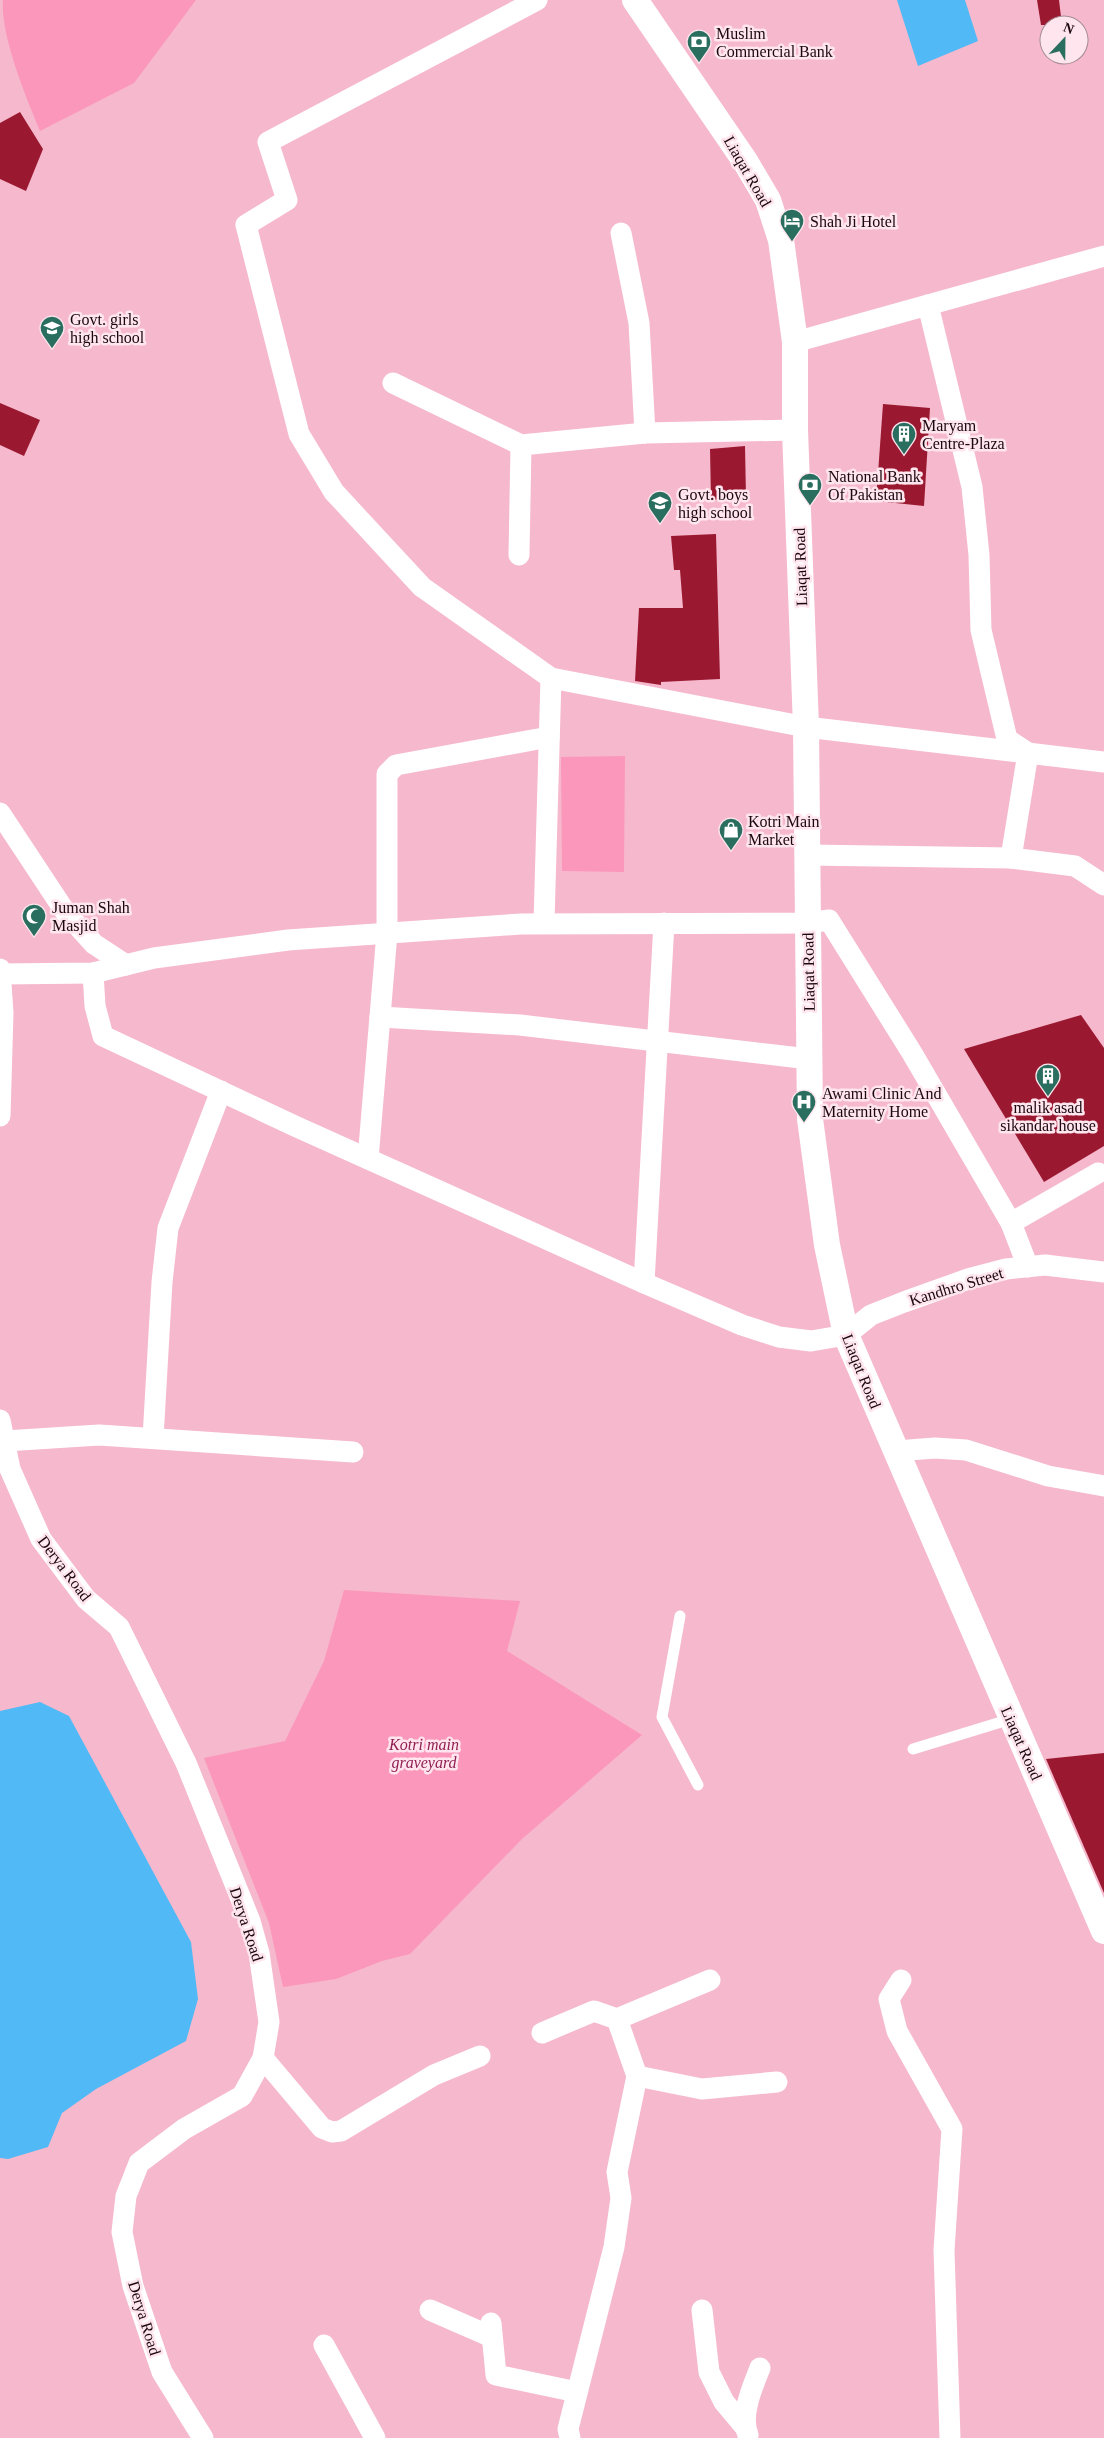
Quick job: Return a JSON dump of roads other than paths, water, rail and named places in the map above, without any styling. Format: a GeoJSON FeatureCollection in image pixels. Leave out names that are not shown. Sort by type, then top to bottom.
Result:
{"type":"FeatureCollection","features":[{"type":"Feature","properties":{"kind":"street"},"geometry":{"type":"LineString","coordinates":[[537,0],[268,142],[288,200],[246,225],[299,434],[334,492],[422,587],[551,678],[806,727],[1104,762]]}},
{"type":"Feature","properties":{"kind":"street","name":"Liaqat Road"},"geometry":{"type":"LineString","coordinates":[[635,0],[745,161],[768,200],[781,240],[795,342],[795,430],[806,727],[811,1129],[827,1245],[846,1335],[1104,1931]]}},
{"type":"Feature","properties":{"kind":"street"},"geometry":{"type":"LineString","coordinates":[[621,233],[638,323],[645,433]]}},
{"type":"Feature","properties":{"kind":"street"},"geometry":{"type":"LineString","coordinates":[[795,342],[1104,256]]}},
{"type":"Feature","properties":{"kind":"street"},"geometry":{"type":"LineString","coordinates":[[928,305],[972,487],[979,555],[981,630],[988,666],[1007,739],[1028,753]]}},
{"type":"Feature","properties":{"kind":"street"},"geometry":{"type":"LineString","coordinates":[[393,383],[521,445],[645,433],[795,430]]}},
{"type":"Feature","properties":{"kind":"street"},"geometry":{"type":"LineString","coordinates":[[519,555],[521,445]]}},
{"type":"Feature","properties":{"kind":"street"},"geometry":{"type":"LineString","coordinates":[[544,922],[551,678]]}},
{"type":"Feature","properties":{"kind":"street"},"geometry":{"type":"LineString","coordinates":[[368,1159],[387,933],[387,774],[390,768],[396,765],[549,737]]}},
{"type":"Feature","properties":{"kind":"street"},"geometry":{"type":"LineString","coordinates":[[1011,858],[1028,753]]}},
{"type":"Feature","properties":{"kind":"street"},"geometry":{"type":"LineString","coordinates":[[0,813],[66,912],[94,944],[126,965]]}},
{"type":"Feature","properties":{"kind":"street"},"geometry":{"type":"LineString","coordinates":[[807,855],[1011,858],[1075,866],[1104,885]]}},
{"type":"Feature","properties":{"kind":"street"},"geometry":{"type":"LineString","coordinates":[[0,974],[94,973],[154,958],[288,940],[544,922],[808,923],[829,920],[912,1053],[1011,1224],[1028,1267]]}},
{"type":"Feature","properties":{"kind":"street"},"geometry":{"type":"LineString","coordinates":[[644,1283],[664,923]]}},
{"type":"Feature","properties":{"kind":"street"},"geometry":{"type":"LineString","coordinates":[[0,969],[3,1012],[0,1116]]}},
{"type":"Feature","properties":{"kind":"street"},"geometry":{"type":"LineString","coordinates":[[94,973],[95,1006],[103,1036],[368,1159],[742,1325],[780,1337],[811,1341],[846,1335]]}},
{"type":"Feature","properties":{"kind":"street"},"geometry":{"type":"LineString","coordinates":[[380,1017],[520,1025],[809,1058]]}},
{"type":"Feature","properties":{"kind":"street"},"geometry":{"type":"LineString","coordinates":[[153,1438],[162,1282],[168,1228],[220,1091]]}},
{"type":"Feature","properties":{"kind":"street"},"geometry":{"type":"LineString","coordinates":[[1011,1224],[1098,1173]]}},
{"type":"Feature","properties":{"kind":"street","name":"Kandhro Street"},"geometry":{"type":"LineString","coordinates":[[846,1335],[871,1315],[926,1294],[996,1272],[1045,1265],[1104,1272]]}},
{"type":"Feature","properties":{"kind":"street","name":"Derya Road"},"geometry":{"type":"LineString","coordinates":[[0,1420],[10,1469],[41,1539],[86,1599],[120,1627],[186,1763],[250,1921],[260,1953],[269,2022],[263,2058],[242,2096],[184,2129],[139,2162],[126,2196],[122,2232],[133,2286],[162,2372],[203,2438]]}},
{"type":"Feature","properties":{"kind":"street"},"geometry":{"type":"LineString","coordinates":[[5,1441],[99,1435],[353,1452]]}},
{"type":"Feature","properties":{"kind":"street"},"geometry":{"type":"LineString","coordinates":[[896,1452],[935,1448],[966,1450],[1048,1476],[1104,1486]]}},
{"type":"Feature","properties":{"kind":"street"},"geometry":{"type":"LineString","coordinates":[[542,2033],[594,2011],[617,2019],[710,1980]]}},
{"type":"Feature","properties":{"kind":"street"},"geometry":{"type":"LineString","coordinates":[[901,1980],[889,1999],[897,2031],[952,2129],[944,2250],[950,2438]]}},
{"type":"Feature","properties":{"kind":"street"},"geometry":{"type":"LineString","coordinates":[[570,2438],[568,2429],[614,2247],[622,2198],[617,2172],[637,2076],[617,2019]]}},
{"type":"Feature","properties":{"kind":"street"},"geometry":{"type":"LineString","coordinates":[[263,2058],[322,2128],[332,2132],[342,2131],[434,2075],[480,2056]]}},
{"type":"Feature","properties":{"kind":"street"},"geometry":{"type":"LineString","coordinates":[[637,2076],[702,2089],[777,2082]]}},
{"type":"Feature","properties":{"kind":"street"},"geometry":{"type":"LineString","coordinates":[[430,2310],[492,2330],[496,2375],[577,2392]]}},
{"type":"Feature","properties":{"kind":"street"},"geometry":{"type":"LineString","coordinates":[[702,2310],[709,2372],[724,2402],[747,2433]]}},
{"type":"Feature","properties":{"kind":"street"},"geometry":{"type":"LineString","coordinates":[[324,2345],[374,2438]]}},
{"type":"Feature","properties":{"kind":"street"},"geometry":{"type":"LineString","coordinates":[[747,2433],[750,2393],[760,2368]]}},
{"type":"Feature","properties":{"kind":"lane"},"geometry":{"type":"LineString","coordinates":[[680,1616],[662,1717],[698,1784]]}},
{"type":"Feature","properties":{"kind":"lane"},"geometry":{"type":"LineString","coordinates":[[913,1749],[1011,1718]]}},
{"type":"Feature","properties":{"kind":"water"},"geometry":{"type":"Polygon","coordinates":[[[897,0],[965,0],[978,41],[918,66],[897,0]]]}},
{"type":"Feature","properties":{"kind":"water"},"geometry":{"type":"Polygon","coordinates":[[[40,1702],[69,1716],[191,1942],[198,1999],[186,2041],[96,2089],[62,2113],[48,2147],[8,2159],[0,2158],[0,1711],[40,1702]]]}},
{"type":"Feature","properties":{"kind":"place","name":"Muslim Commercial Bank"},"geometry":{"type":"Point","coordinates":[699,63]}},
{"type":"Feature","properties":{"kind":"place","name":"Shah Ji Hotel"},"geometry":{"type":"Point","coordinates":[792,242]}},
{"type":"Feature","properties":{"kind":"place","name":"Govt. girls high school"},"geometry":{"type":"Point","coordinates":[52,349]}},
{"type":"Feature","properties":{"kind":"place","name":"Maryam Centre-Plaza"},"geometry":{"type":"Point","coordinates":[904,455]}},
{"type":"Feature","properties":{"kind":"place","name":"National Bank Of Pakistan"},"geometry":{"type":"Point","coordinates":[810,506]}},
{"type":"Feature","properties":{"kind":"place","name":"Govt. boys high school"},"geometry":{"type":"Point","coordinates":[660,524]}},
{"type":"Feature","properties":{"kind":"place","name":"Kotri Main Market"},"geometry":{"type":"Point","coordinates":[731,851]}},
{"type":"Feature","properties":{"kind":"place","name":"Juman Shah Masjid"},"geometry":{"type":"Point","coordinates":[34,937]}},
{"type":"Feature","properties":{"kind":"place","name":"malik asad sikandar house"},"geometry":{"type":"Point","coordinates":[1048,1097]}},
{"type":"Feature","properties":{"kind":"place","name":"Awami Clinic And Maternity Home"},"geometry":{"type":"Point","coordinates":[804,1123]}},
{"type":"Feature","properties":{"kind":"park label","name":"Kotri main graveyard"},"geometry":{"type":"Point","coordinates":[424,1753]}}]}
